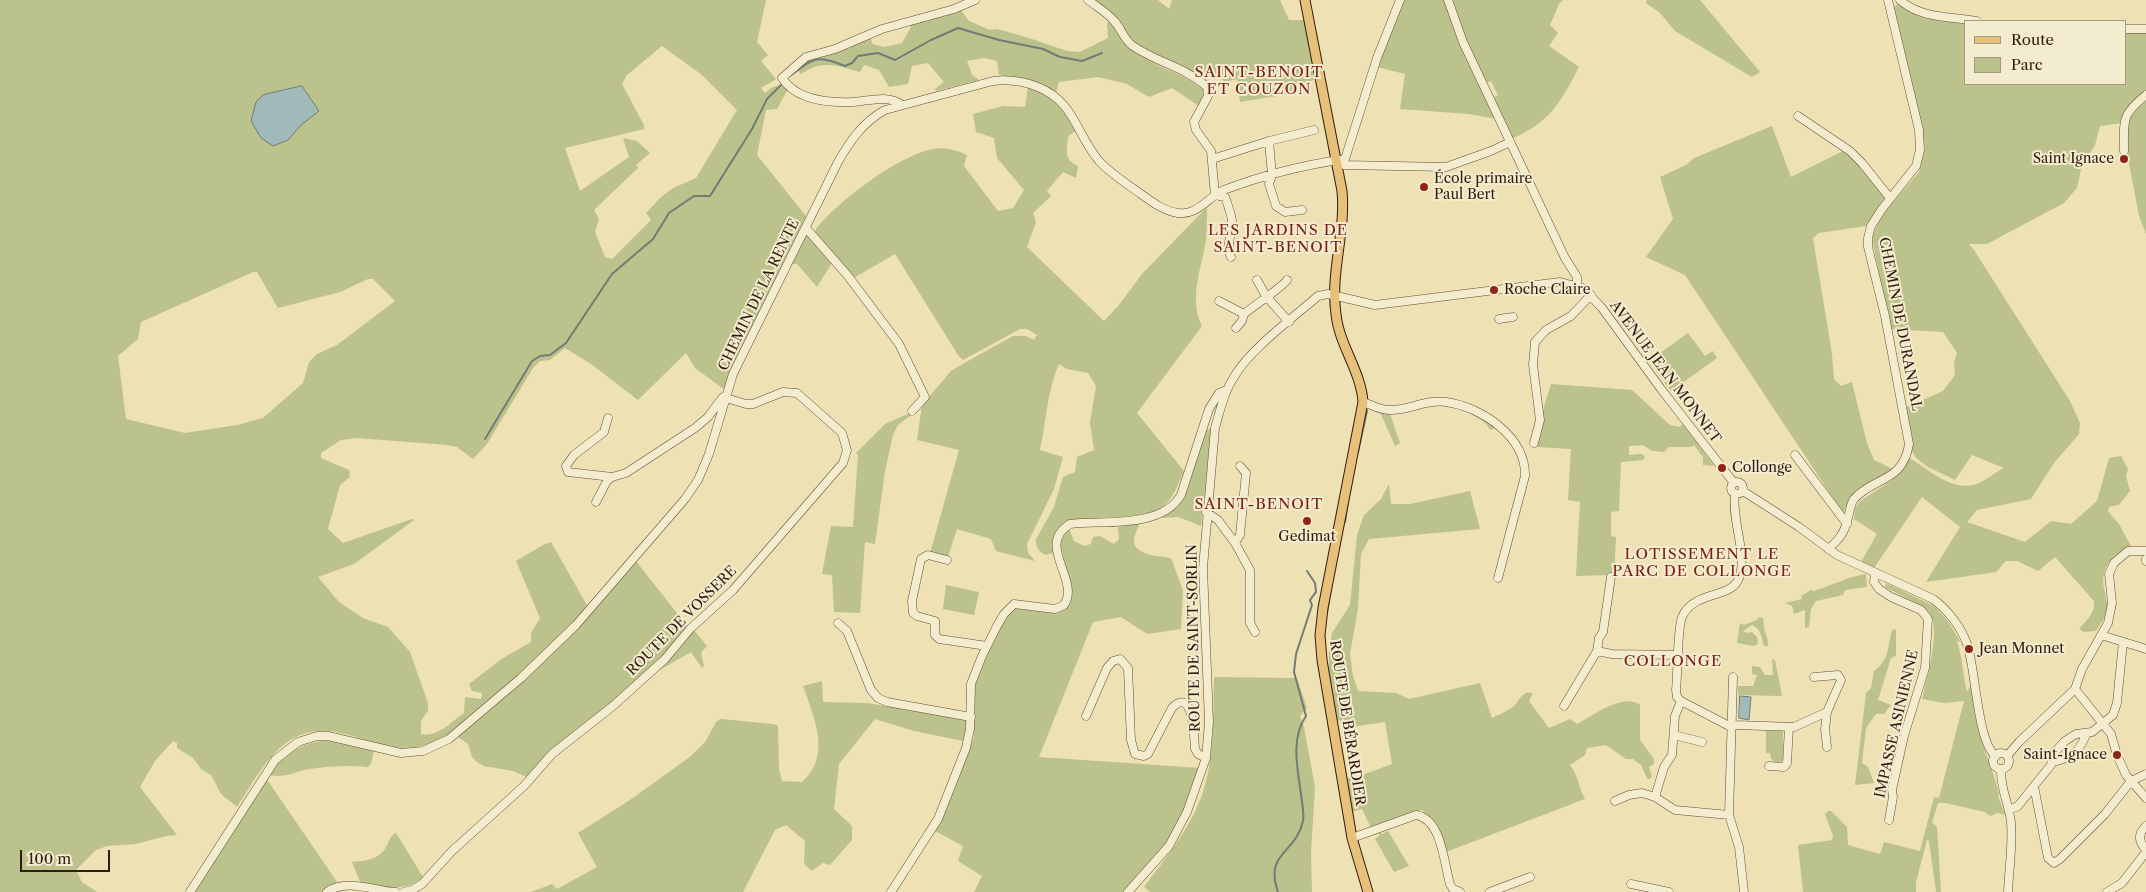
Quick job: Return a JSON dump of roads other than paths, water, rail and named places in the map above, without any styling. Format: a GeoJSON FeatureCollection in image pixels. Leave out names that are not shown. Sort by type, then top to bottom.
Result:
{"type":"FeatureCollection","features":[{"type":"Feature","properties":{"kind":"main road","name":"ROUTE DE BÉRARDIER"},"geometry":{"type":"LineString","coordinates":[[1305,0],[1336,160],[1343,207],[1334,295],[1340,334],[1361,384],[1363,402],[1323,608],[1320,635],[1322,660],[1352,838],[1368,892]]}},
{"type":"Feature","properties":{"kind":"street"},"geometry":{"type":"LineString","coordinates":[[902,105],[896,100],[889,99],[851,102],[820,100],[804,96],[785,82],[782,75],[806,57],[842,47],[865,34],[954,9],[975,0]]}},
{"type":"Feature","properties":{"kind":"street"},"geometry":{"type":"LineString","coordinates":[[1088,0],[1112,18],[1126,40],[1133,46],[1158,61],[1186,73],[1207,87],[1208,96],[1194,122],[1196,130],[1211,151],[1215,195],[1225,197],[1229,210],[1232,222],[1228,252],[1231,257]]}},
{"type":"Feature","properties":{"kind":"street"},"geometry":{"type":"LineString","coordinates":[[1336,160],[1347,157],[1377,58],[1400,0]]}},
{"type":"Feature","properties":{"kind":"street"},"geometry":{"type":"LineString","coordinates":[[1448,0],[1463,42],[1565,258],[1576,277],[1577,286]]}},
{"type":"Feature","properties":{"kind":"street","name":"CHEMIN DE DURANDAL"},"geometry":{"type":"LineString","coordinates":[[1828,549],[1840,538],[1847,524],[1853,501],[1896,471],[1906,456],[1909,444],[1885,316],[1868,247],[1869,232],[1876,217],[1912,173],[1919,159],[1920,150],[1919,130],[1888,0]]}},
{"type":"Feature","properties":{"kind":"street"},"geometry":{"type":"LineString","coordinates":[[1900,0],[1910,8],[1929,16],[1967,20]]}},
{"type":"Feature","properties":{"kind":"street"},"geometry":{"type":"LineString","coordinates":[[2126,29],[2146,29]]}},
{"type":"Feature","properties":{"kind":"street","name":"CHEMIN DE LA RENTE"},"geometry":{"type":"LineString","coordinates":[[190,892],[268,768],[291,746],[312,738],[328,736],[344,738],[392,752],[411,753],[442,744],[522,678],[589,611],[685,499],[698,480],[710,454],[733,374],[838,162],[856,134],[872,117],[885,110],[993,81],[1007,80],[1025,83],[1058,97],[1106,168],[1155,204],[1174,213],[1183,214],[1190,212],[1215,195],[1304,165],[1336,160]]}},
{"type":"Feature","properties":{"kind":"street"},"geometry":{"type":"LineString","coordinates":[[2124,151],[2126,115],[2132,106],[2146,94]]}},
{"type":"Feature","properties":{"kind":"street"},"geometry":{"type":"LineString","coordinates":[[1798,116],[1850,151],[1890,198]]}},
{"type":"Feature","properties":{"kind":"street"},"geometry":{"type":"LineString","coordinates":[[1212,159],[1269,141],[1314,130]]}},
{"type":"Feature","properties":{"kind":"street"},"geometry":{"type":"LineString","coordinates":[[1269,141],[1272,175],[1269,184],[1278,209],[1284,212],[1302,210]]}},
{"type":"Feature","properties":{"kind":"street"},"geometry":{"type":"LineString","coordinates":[[1336,160],[1344,165],[1446,168],[1510,142]]}},
{"type":"Feature","properties":{"kind":"street"},"geometry":{"type":"LineString","coordinates":[[806,228],[848,276],[899,344],[925,396],[912,411]]}},
{"type":"Feature","properties":{"kind":"street"},"geometry":{"type":"LineString","coordinates":[[1257,280],[1266,296],[1288,322]]}},
{"type":"Feature","properties":{"kind":"street"},"geometry":{"type":"LineString","coordinates":[[1236,328],[1242,321],[1244,314],[1266,296],[1284,286],[1287,280]]}},
{"type":"Feature","properties":{"kind":"street","name":"AVENUE JEAN MONNET"},"geometry":{"type":"LineString","coordinates":[[1334,295],[1374,305],[1560,282],[1577,286],[1591,295],[1734,483],[1731,489],[1739,493]]}},
{"type":"Feature","properties":{"kind":"street","name":"ROUTE DE SAINT-SORLIN"},"geometry":{"type":"LineString","coordinates":[[1128,892],[1169,846],[1187,812],[1206,758],[1209,722],[1202,568],[1215,428],[1227,390],[1243,363],[1288,322],[1321,294],[1334,295]]}},
{"type":"Feature","properties":{"kind":"street"},"geometry":{"type":"LineString","coordinates":[[1534,443],[1540,420],[1533,365],[1535,342],[1546,330],[1571,316],[1591,295]]}},
{"type":"Feature","properties":{"kind":"street"},"geometry":{"type":"LineString","coordinates":[[1218,301],[1244,314]]}},
{"type":"Feature","properties":{"kind":"street"},"geometry":{"type":"LineString","coordinates":[[1499,318],[1513,317]]}},
{"type":"Feature","properties":{"kind":"street"},"geometry":{"type":"LineString","coordinates":[[891,892],[938,819],[966,748],[971,717],[971,684],[987,646],[1004,614],[1014,604],[1055,609],[1064,606],[1068,591],[1057,546],[1058,536],[1065,527],[1078,523],[1110,522],[1152,517],[1166,511],[1177,502],[1189,473],[1209,409],[1219,393],[1227,390]]}},
{"type":"Feature","properties":{"kind":"street","name":"ROUTE DE VOSSERE"},"geometry":{"type":"LineString","coordinates":[[404,892],[422,884],[452,851],[524,786],[552,754],[613,706],[665,659],[697,622],[733,590],[792,520],[827,483],[842,463],[847,450],[842,433],[802,396],[793,392],[783,392],[753,404],[746,404],[726,398]]}},
{"type":"Feature","properties":{"kind":"street"},"geometry":{"type":"LineString","coordinates":[[608,418],[604,432],[574,455],[566,466],[568,472],[612,477],[626,473],[695,428],[708,417],[719,399],[726,398]]}},
{"type":"Feature","properties":{"kind":"street"},"geometry":{"type":"LineString","coordinates":[[1363,402],[1389,410],[1436,402],[1458,405],[1492,422],[1513,440],[1524,460],[1525,476],[1498,578]]}},
{"type":"Feature","properties":{"kind":"street"},"geometry":{"type":"LineString","coordinates":[[1794,455],[1847,524]]}},
{"type":"Feature","properties":{"kind":"street"},"geometry":{"type":"LineString","coordinates":[[1235,544],[1240,535],[1246,473],[1240,466]]}},
{"type":"Feature","properties":{"kind":"street"},"geometry":{"type":"LineString","coordinates":[[596,502],[604,484],[612,477]]}},
{"type":"Feature","properties":{"kind":"street"},"geometry":{"type":"LineString","coordinates":[[1827,712],[1797,726],[1735,725],[1731,727],[1681,701],[1677,697],[1681,618],[1686,610],[1698,600],[1734,586],[1740,576],[1741,564],[1734,505],[1739,493],[1799,527],[1828,549],[1875,574],[1932,599],[1944,608],[1969,649],[1984,735],[1990,750],[1996,756]]}},
{"type":"Feature","properties":{"kind":"street"},"geometry":{"type":"LineString","coordinates":[[1206,512],[1218,520],[1250,570],[1250,622],[1255,632]]}},
{"type":"Feature","properties":{"kind":"street"},"geometry":{"type":"LineString","coordinates":[[2007,756],[2074,689],[2082,669],[2102,635],[2111,610],[2108,579],[2110,568],[2117,558],[2124,553],[2133,550],[2145,556]]}},
{"type":"Feature","properties":{"kind":"street"},"geometry":{"type":"LineString","coordinates":[[947,560],[928,555],[919,561],[912,602],[913,613],[935,621],[935,635],[939,639],[987,646]]}},
{"type":"Feature","properties":{"kind":"street","name":"IMPASSE ASINIENNE"},"geometry":{"type":"LineString","coordinates":[[1875,574],[1874,582],[1879,589],[1891,597],[1921,610],[1927,616],[1929,623],[1925,668],[1904,736],[1892,790],[1894,797],[1889,820]]}},
{"type":"Feature","properties":{"kind":"street"},"geometry":{"type":"LineString","coordinates":[[1564,706],[1596,651],[1599,638],[1603,632],[1611,577]]}},
{"type":"Feature","properties":{"kind":"street"},"geometry":{"type":"LineString","coordinates":[[838,623],[847,631],[872,690],[878,698],[887,702],[971,717]]}},
{"type":"Feature","properties":{"kind":"street"},"geometry":{"type":"LineString","coordinates":[[2102,635],[2146,649]]}},
{"type":"Feature","properties":{"kind":"street"},"geometry":{"type":"LineString","coordinates":[[2009,810],[2018,806],[2052,762],[2053,754],[2065,741],[2076,734],[2092,732],[2103,724],[2115,711],[2123,642]]}},
{"type":"Feature","properties":{"kind":"street"},"geometry":{"type":"LineString","coordinates":[[1596,651],[1612,654],[1679,655]]}},
{"type":"Feature","properties":{"kind":"street"},"geometry":{"type":"LineString","coordinates":[[1086,716],[1107,668],[1113,660],[1120,659],[1128,668],[1131,740],[1135,754],[1144,756],[1148,754],[1172,708],[1179,703],[1183,703],[1187,705],[1192,713],[1195,749],[1198,754],[1206,758]]}},
{"type":"Feature","properties":{"kind":"street"},"geometry":{"type":"LineString","coordinates":[[1814,677],[1834,674],[1840,677],[1841,684],[1827,712],[1825,729],[1826,747]]}},
{"type":"Feature","properties":{"kind":"street"},"geometry":{"type":"LineString","coordinates":[[1733,677],[1731,801],[1729,815],[1739,847],[1744,892]]}},
{"type":"Feature","properties":{"kind":"street"},"geometry":{"type":"LineString","coordinates":[[2074,689],[2111,734],[2117,755],[2131,781],[2146,798]]}},
{"type":"Feature","properties":{"kind":"street"},"geometry":{"type":"LineString","coordinates":[[1655,797],[1662,772],[1674,749],[1676,710],[1681,701]]}},
{"type":"Feature","properties":{"kind":"street"},"geometry":{"type":"LineString","coordinates":[[1769,766],[1784,767],[1787,763],[1789,727]]}},
{"type":"Feature","properties":{"kind":"street"},"geometry":{"type":"LineString","coordinates":[[2052,762],[2075,754],[2079,750],[2086,734]]}},
{"type":"Feature","properties":{"kind":"street"},"geometry":{"type":"LineString","coordinates":[[1674,735],[1702,742]]}},
{"type":"Feature","properties":{"kind":"street"},"geometry":{"type":"LineString","coordinates":[[1996,756],[2004,754],[2007,756]]}},
{"type":"Feature","properties":{"kind":"street"},"geometry":{"type":"LineString","coordinates":[[1996,756],[1994,764],[2001,770],[2002,788],[2009,810],[2012,836],[2008,892]]}},
{"type":"Feature","properties":{"kind":"street"},"geometry":{"type":"LineString","coordinates":[[2001,770],[2009,765],[2007,756]]}},
{"type":"Feature","properties":{"kind":"street"},"geometry":{"type":"LineString","coordinates":[[2034,786],[2045,849],[2048,858],[2054,863],[2092,828],[2131,781],[2146,774]]}},
{"type":"Feature","properties":{"kind":"street"},"geometry":{"type":"LineString","coordinates":[[1615,801],[1629,795],[1642,793],[1655,797],[1667,806],[1680,811],[1729,815]]}},
{"type":"Feature","properties":{"kind":"street"},"geometry":{"type":"LineString","coordinates":[[1352,838],[1416,815],[1425,817],[1434,829],[1442,846],[1450,884],[1453,889],[1460,892]]}},
{"type":"Feature","properties":{"kind":"street"},"geometry":{"type":"LineString","coordinates":[[2107,892],[2112,887],[2122,883],[2146,851],[2139,838],[2140,833],[2146,826]]}},
{"type":"Feature","properties":{"kind":"street"},"geometry":{"type":"LineString","coordinates":[[1490,892],[1530,877]]}},
{"type":"Feature","properties":{"kind":"street"},"geometry":{"type":"LineString","coordinates":[[1631,884],[1669,892]]}},
{"type":"Feature","properties":{"kind":"street"},"geometry":{"type":"LineString","coordinates":[[327,892],[335,887],[350,885],[396,892]]}},
{"type":"Feature","properties":{"kind":"water"},"geometry":{"type":"Polygon","coordinates":[[[302,86],[319,111],[301,125],[288,140],[273,146],[261,138],[251,121],[256,102],[263,95],[302,86]]]}},
{"type":"Feature","properties":{"kind":"water"},"geometry":{"type":"Polygon","coordinates":[[[1740,696],[1751,697],[1749,720],[1739,718],[1740,696]]]}},
{"type":"Feature","properties":{"kind":"waterway"},"geometry":{"type":"LineString","coordinates":[[790,76],[810,62],[821,59],[845,66],[852,63],[858,56],[878,53],[895,60],[931,40],[958,28],[999,40],[1043,49],[1060,57],[1082,61],[1102,53]]}},
{"type":"Feature","properties":{"kind":"waterway"},"geometry":{"type":"LineString","coordinates":[[485,439],[532,361],[540,356],[550,355],[566,343],[612,274],[653,239],[669,213],[694,196],[710,196],[752,129],[767,99],[783,83]]}},
{"type":"Feature","properties":{"kind":"waterway"},"geometry":{"type":"LineString","coordinates":[[1358,452],[1367,411]]}},
{"type":"Feature","properties":{"kind":"waterway"},"geometry":{"type":"LineString","coordinates":[[1345,522],[1348,502]]}},
{"type":"Feature","properties":{"kind":"waterway"},"geometry":{"type":"LineString","coordinates":[[1278,892],[1275,869],[1278,861],[1299,832],[1303,821],[1296,747],[1301,725],[1306,716],[1294,672],[1296,654],[1312,605],[1310,600],[1316,592],[1315,583],[1307,571]]}},
{"type":"Feature","properties":{"kind":"waterway"},"geometry":{"type":"LineString","coordinates":[[1327,613],[1332,582]]}},
{"type":"Feature","properties":{"kind":"place","name":"Saint Ignace"},"geometry":{"type":"Point","coordinates":[2124,159]}},
{"type":"Feature","properties":{"kind":"place","name":"École primaire Paul Bert"},"geometry":{"type":"Point","coordinates":[1424,187]}},
{"type":"Feature","properties":{"kind":"place","name":"Roche Claire"},"geometry":{"type":"Point","coordinates":[1494,290]}},
{"type":"Feature","properties":{"kind":"place","name":"Collonge"},"geometry":{"type":"Point","coordinates":[1722,468]}},
{"type":"Feature","properties":{"kind":"place","name":"Gedimat"},"geometry":{"type":"Point","coordinates":[1307,521]}},
{"type":"Feature","properties":{"kind":"place","name":"Jean Monnet"},"geometry":{"type":"Point","coordinates":[1969,649]}},
{"type":"Feature","properties":{"kind":"place","name":"Saint-Ignace"},"geometry":{"type":"Point","coordinates":[2117,755]}},
{"type":"Feature","properties":{"kind":"district","name":"SAINT-BENOIT ET COUZON"},"geometry":{"type":"Point","coordinates":[1259,82]}},
{"type":"Feature","properties":{"kind":"district","name":"LES JARDINS DE SAINT-BENOIT"},"geometry":{"type":"Point","coordinates":[1278,240]}},
{"type":"Feature","properties":{"kind":"district","name":"SAINT-BENOIT"},"geometry":{"type":"Point","coordinates":[1259,505]}},
{"type":"Feature","properties":{"kind":"district","name":"LOTISSEMENT LE PARC DE COLLONGE"},"geometry":{"type":"Point","coordinates":[1702,564]}},
{"type":"Feature","properties":{"kind":"district","name":"COLLONGE"},"geometry":{"type":"Point","coordinates":[1673,662]}}]}
